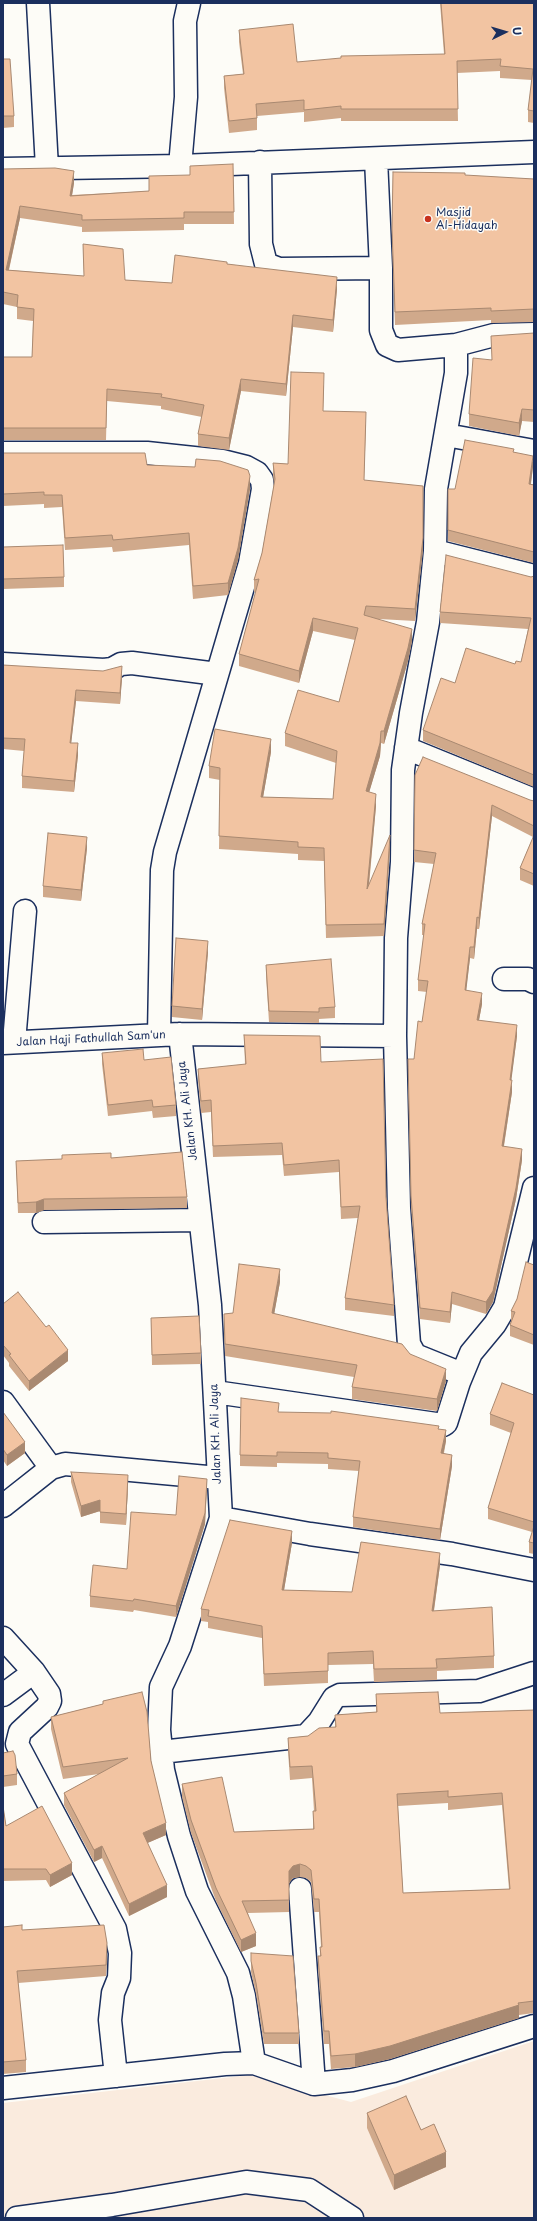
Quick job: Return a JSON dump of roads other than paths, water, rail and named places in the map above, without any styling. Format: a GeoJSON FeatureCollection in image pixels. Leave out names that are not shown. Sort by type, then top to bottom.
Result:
{"type":"FeatureCollection","features":[{"type":"Feature","properties":{"kind":"street"},"geometry":{"type":"LineString","coordinates":[[38,3],[47,168]]}},
{"type":"Feature","properties":{"kind":"street"},"geometry":{"type":"LineString","coordinates":[[180,166],[186,98],[185,21],[189,3]]}},
{"type":"Feature","properties":{"kind":"street"},"geometry":{"type":"LineString","coordinates":[[3,169],[180,166],[534,152]]}},
{"type":"Feature","properties":{"kind":"street"},"geometry":{"type":"LineString","coordinates":[[376,159],[381,268],[381,330],[387,345],[398,350],[456,345],[494,335],[534,334]]}},
{"type":"Feature","properties":{"kind":"street"},"geometry":{"type":"LineString","coordinates":[[260,162],[261,244],[266,264],[279,269],[381,268]]}},
{"type":"Feature","properties":{"kind":"street"},"geometry":{"type":"LineString","coordinates":[[456,345],[456,373],[436,489],[435,551],[428,622],[403,770],[402,862],[396,938],[395,1036],[400,1208],[409,1344],[416,1355],[462,1374]]}},
{"type":"Feature","properties":{"kind":"street"},"geometry":{"type":"LineString","coordinates":[[446,435],[534,451]]}},
{"type":"Feature","properties":{"kind":"street","name":"Jalan KH. Ali Jaya"},"geometry":{"type":"LineString","coordinates":[[3,454],[148,453],[222,461],[246,467],[257,473],[262,480],[263,489],[250,563],[169,836],[163,864],[169,1035],[200,1220],[210,1305],[221,1518]]}},
{"type":"Feature","properties":{"kind":"street"},"geometry":{"type":"LineString","coordinates":[[435,551],[534,576]]}},
{"type":"Feature","properties":{"kind":"street"},"geometry":{"type":"LineString","coordinates":[[3,664],[112,670],[121,664],[132,663],[217,674]]}},
{"type":"Feature","properties":{"kind":"street"},"geometry":{"type":"LineString","coordinates":[[406,748],[534,800]]}},
{"type":"Feature","properties":{"kind":"street"},"geometry":{"type":"LineString","coordinates":[[9,1042],[25,912]]}},
{"type":"Feature","properties":{"kind":"street"},"geometry":{"type":"LineString","coordinates":[[504,979],[528,979],[534,982]]}},
{"type":"Feature","properties":{"kind":"street","name":"Jalan Haji Fathullah Sam'un"},"geometry":{"type":"LineString","coordinates":[[9,1042],[169,1035],[395,1036]]}},
{"type":"Feature","properties":{"kind":"street"},"geometry":{"type":"LineString","coordinates":[[215,1392],[439,1426],[446,1423],[462,1374],[472,1353],[495,1324],[505,1307],[533,1197]]}},
{"type":"Feature","properties":{"kind":"street"},"geometry":{"type":"LineString","coordinates":[[44,1222],[200,1220]]}},
{"type":"Feature","properties":{"kind":"street"},"geometry":{"type":"LineString","coordinates":[[3,1402],[51,1468]]}},
{"type":"Feature","properties":{"kind":"street"},"geometry":{"type":"LineString","coordinates":[[3,1506],[51,1468],[65,1464],[218,1478]]}},
{"type":"Feature","properties":{"kind":"street"},"geometry":{"type":"LineString","coordinates":[[254,2063],[244,1996],[238,1973],[197,1891],[168,1797],[161,1752],[159,1709],[161,1686],[184,1635],[221,1518],[310,1534],[452,1554],[534,1570]]}},
{"type":"Feature","properties":{"kind":"street"},"geometry":{"type":"LineString","coordinates":[[3,1638],[34,1672],[49,1694],[50,1701],[47,1707],[20,1732],[17,1744],[115,1929],[120,1954],[119,1972],[113,1993],[110,2020],[116,2076]]}},
{"type":"Feature","properties":{"kind":"street"},"geometry":{"type":"LineString","coordinates":[[3,1695],[34,1672]]}},
{"type":"Feature","properties":{"kind":"street"},"geometry":{"type":"LineString","coordinates":[[161,1752],[306,1736],[319,1722],[334,1698],[340,1695],[479,1691],[534,1673]]}},
{"type":"Feature","properties":{"kind":"street"},"geometry":{"type":"LineString","coordinates":[[300,1890],[314,2084]]}},
{"type":"Feature","properties":{"kind":"street"},"geometry":{"type":"LineString","coordinates":[[3,2088],[254,2063],[314,2084],[352,2080],[393,2072],[534,2026]]}},
{"type":"Feature","properties":{"kind":"street"},"geometry":{"type":"LineString","coordinates":[[17,2218],[112,2205],[246,2182],[309,2190],[352,2218]]}},
{"type":"Feature","properties":{"kind":"place","name":"Masjid Al-Hidayah"},"geometry":{"type":"Point","coordinates":[428,219]}}]}
